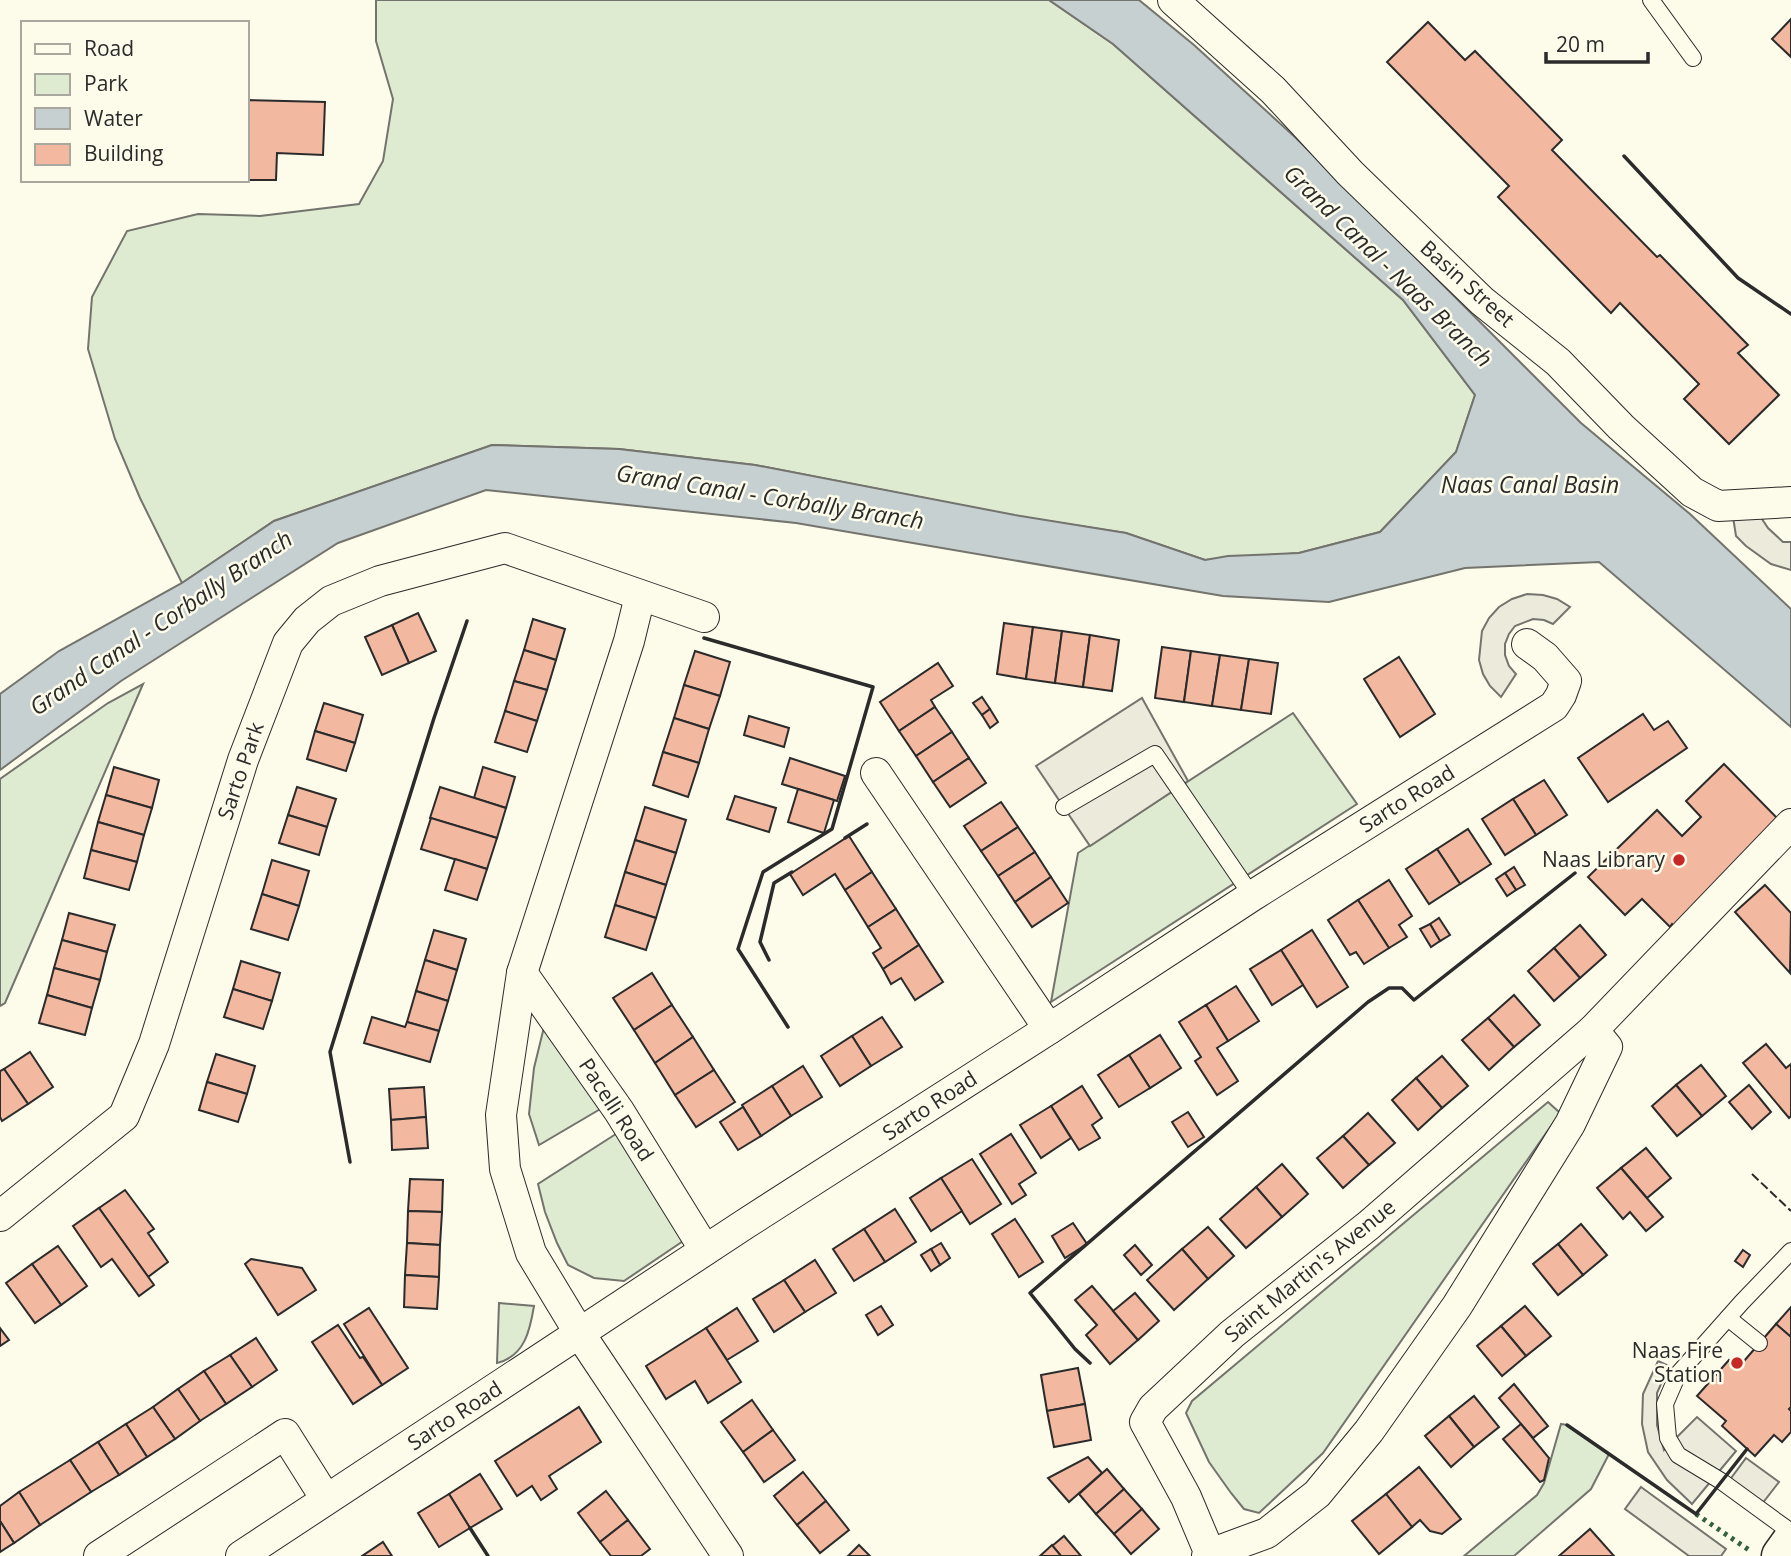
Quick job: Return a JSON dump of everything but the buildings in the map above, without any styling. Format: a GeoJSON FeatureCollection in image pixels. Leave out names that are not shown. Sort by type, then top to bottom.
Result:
{"type":"FeatureCollection","features":[{"type":"Feature","properties":{"kind":"main road"},"geometry":{"type":"LineString","coordinates":[[1780,1556],[1791,1542]]}},
{"type":"Feature","properties":{"kind":"street","name":"Basin Street"},"geometry":{"type":"LineString","coordinates":[[1173,0],[1273,90],[1350,173],[1482,302],[1558,362],[1621,427],[1692,492],[1718,506],[1791,502]]}},
{"type":"Feature","properties":{"kind":"street","name":"Sarto Park"},"geometry":{"type":"LineString","coordinates":[[0,1216],[124,1116],[154,1044],[243,760],[288,643],[307,620],[331,601],[380,581],[505,548],[704,617]]}},
{"type":"Feature","properties":{"kind":"street"},"geometry":{"type":"LineString","coordinates":[[640,596],[629,641],[522,973],[501,1115],[505,1168],[531,1253],[580,1334],[728,1556]]}},
{"type":"Feature","properties":{"kind":"street","name":"Sarto Road"},"geometry":{"type":"LineString","coordinates":[[241,1556],[276,1546],[326,1499],[1252,896],[1553,706],[1562,695],[1566,681],[1545,657],[1527,644]]}},
{"type":"Feature","properties":{"kind":"street"},"geometry":{"type":"LineString","coordinates":[[876,773],[1049,1030]]}},
{"type":"Feature","properties":{"kind":"street","name":"Saint Martin's Avenue"},"geometry":{"type":"LineString","coordinates":[[1593,1030],[1607,1046],[1570,1124],[1457,1306],[1368,1431],[1317,1494],[1307,1502],[1267,1533],[1209,1555],[1186,1497],[1145,1422],[1153,1408],[1232,1334],[1369,1225],[1593,1030],[1791,824]]}},
{"type":"Feature","properties":{"kind":"street","name":"Pacelli Road"},"geometry":{"type":"LineString","coordinates":[[522,973],[619,1111],[705,1250]]}},
{"type":"Feature","properties":{"kind":"street"},"geometry":{"type":"LineString","coordinates":[[99,1556],[285,1434],[326,1499]]}},
{"type":"Feature","properties":{"kind":"lane"},"geometry":{"type":"LineString","coordinates":[[1651,0],[1693,58]]}},
{"type":"Feature","properties":{"kind":"lane"},"geometry":{"type":"LineString","coordinates":[[1064,807],[1155,754],[1252,896]]}},
{"type":"Feature","properties":{"kind":"lane"},"geometry":{"type":"LineString","coordinates":[[1791,1251],[1678,1374],[1665,1404],[1668,1438],[1678,1455],[1720,1481],[1791,1532]]}},
{"type":"Feature","properties":{"kind":"lane"},"geometry":{"type":"LineString","coordinates":[[1728,1318],[1759,1343]]}},
{"type":"Feature","properties":{"kind":"green space"},"geometry":{"type":"Polygon","coordinates":[[[376,0],[1049,0],[1113,44],[1403,300],[1475,395],[1456,452],[1380,532],[1299,553],[1205,560],[1126,533],[1021,517],[755,465],[619,449],[492,445],[274,521],[182,583],[140,498],[115,439],[88,349],[92,297],[127,231],[198,214],[260,216],[359,204],[383,161],[393,99],[376,41],[376,0]]]}},
{"type":"Feature","properties":{"kind":"green space"},"geometry":{"type":"Polygon","coordinates":[[[143,684],[5,1003],[0,1006],[0,779],[108,703],[143,684]]]}},
{"type":"Feature","properties":{"kind":"green space"},"geometry":{"type":"Polygon","coordinates":[[[1293,713],[1357,804],[1051,1002],[1078,853],[1293,713]]]}},
{"type":"Feature","properties":{"kind":"green space"},"geometry":{"type":"Polygon","coordinates":[[[544,1027],[602,1108],[539,1145],[529,1114],[534,1068],[544,1027]]]}},
{"type":"Feature","properties":{"kind":"green space"},"geometry":{"type":"Polygon","coordinates":[[[1548,1102],[1560,1113],[1323,1453],[1259,1513],[1244,1509],[1209,1462],[1186,1413],[1192,1401],[1548,1102]]]}},
{"type":"Feature","properties":{"kind":"green space"},"geometry":{"type":"Polygon","coordinates":[[[619,1132],[692,1235],[624,1281],[594,1278],[568,1265],[545,1212],[538,1184],[619,1132]]]}},
{"type":"Feature","properties":{"kind":"green space"},"geometry":{"type":"Polygon","coordinates":[[[499,1303],[534,1306],[528,1333],[520,1348],[514,1355],[497,1363],[499,1303]]]}},
{"type":"Feature","properties":{"kind":"green space"},"geometry":{"type":"Polygon","coordinates":[[[1561,1424],[1567,1425],[1609,1454],[1591,1489],[1514,1556],[1464,1556],[1537,1495],[1544,1483],[1561,1424]]]}},
{"type":"Feature","properties":{"kind":"shaded area"},"geometry":{"type":"Polygon","coordinates":[[[1760,516],[1783,542],[1791,542],[1791,570],[1771,564],[1736,536],[1733,517],[1760,516]]]}},
{"type":"Feature","properties":{"kind":"shaded area"},"geometry":{"type":"Polygon","coordinates":[[[1527,594],[1557,599],[1570,607],[1553,624],[1533,619],[1515,626],[1505,644],[1505,655],[1516,674],[1501,697],[1483,674],[1479,660],[1482,631],[1499,607],[1527,594]]]}},
{"type":"Feature","properties":{"kind":"shaded area"},"geometry":{"type":"Polygon","coordinates":[[[1142,698],[1188,781],[1090,846],[1036,766],[1142,698]]]}},
{"type":"Feature","properties":{"kind":"shaded area"},"geometry":{"type":"Polygon","coordinates":[[[1658,1361],[1669,1366],[1657,1393],[1657,1425],[1664,1450],[1697,1417],[1736,1451],[1692,1504],[1667,1480],[1648,1452],[1642,1424],[1643,1394],[1658,1361]]]}},
{"type":"Feature","properties":{"kind":"shaded area"},"geometry":{"type":"Polygon","coordinates":[[[1746,1458],[1779,1482],[1758,1509],[1726,1485],[1746,1458]]]}},
{"type":"Feature","properties":{"kind":"shaded area"},"geometry":{"type":"Polygon","coordinates":[[[1641,1487],[1726,1549],[1721,1556],[1689,1556],[1625,1509],[1641,1487]]]}},
{"type":"Feature","properties":{"kind":"water"},"geometry":{"type":"Polygon","coordinates":[[[1049,0],[1139,0],[1194,45],[1296,138],[1581,423],[1690,514],[1791,609],[1791,727],[1599,562],[1465,568],[1329,602],[1223,596],[796,523],[486,490],[338,543],[121,681],[0,770],[0,694],[59,651],[182,583],[274,521],[492,445],[619,449],[755,465],[1015,515],[1126,533],[1205,560],[1228,556],[1299,553],[1380,532],[1456,452],[1475,395],[1403,300],[1113,44],[1049,0]]]}},
{"type":"Feature","properties":{"kind":"hedge"},"geometry":{"type":"LineString","coordinates":[[1696,1514],[1749,1550]]}},
{"type":"Feature","properties":{"kind":"fence"},"geometry":{"type":"LineString","coordinates":[[1752,1174],[1791,1211]]}},
{"type":"Feature","properties":{"kind":"wall"},"geometry":{"type":"LineString","coordinates":[[1624,156],[1738,278],[1791,314]]}},
{"type":"Feature","properties":{"kind":"wall"},"geometry":{"type":"LineString","coordinates":[[350,1162],[330,1052],[467,621]]}},
{"type":"Feature","properties":{"kind":"wall"},"geometry":{"type":"LineString","coordinates":[[704,638],[873,687],[832,829],[763,872],[738,949],[788,1027]]}},
{"type":"Feature","properties":{"kind":"wall"},"geometry":{"type":"LineString","coordinates":[[845,838],[867,824]]}},
{"type":"Feature","properties":{"kind":"wall"},"geometry":{"type":"LineString","coordinates":[[769,960],[760,942],[774,883],[792,872]]}},
{"type":"Feature","properties":{"kind":"wall"},"geometry":{"type":"LineString","coordinates":[[1090,1363],[1075,1349],[1030,1293],[1368,1002],[1389,988],[1402,988],[1414,1000],[1575,873]]}},
{"type":"Feature","properties":{"kind":"wall"},"geometry":{"type":"LineString","coordinates":[[1567,1425],[1696,1514],[1747,1449]]}},
{"type":"Feature","properties":{"kind":"wall"},"geometry":{"type":"LineString","coordinates":[[470,1528],[488,1556]]}},
{"type":"Feature","properties":{"kind":"place","name":"Naas Library"},"geometry":{"type":"Point","coordinates":[1679,860]}},
{"type":"Feature","properties":{"kind":"place","name":"Naas Fire Station"},"geometry":{"type":"Point","coordinates":[1737,1363]}},
{"type":"Feature","properties":{"kind":"water label","name":"Grand Canal - Naas Branch"},"geometry":{"type":"Point","coordinates":[1388,266]}},
{"type":"Feature","properties":{"kind":"water label","name":"Naas Canal Basin"},"geometry":{"type":"Point","coordinates":[1530,485]}},
{"type":"Feature","properties":{"kind":"water label","name":"Grand Canal - Corbally Branch"},"geometry":{"type":"Point","coordinates":[770,497]}},
{"type":"Feature","properties":{"kind":"water label","name":"Grand Canal - Corbally Branch"},"geometry":{"type":"Point","coordinates":[161,623]}}]}
